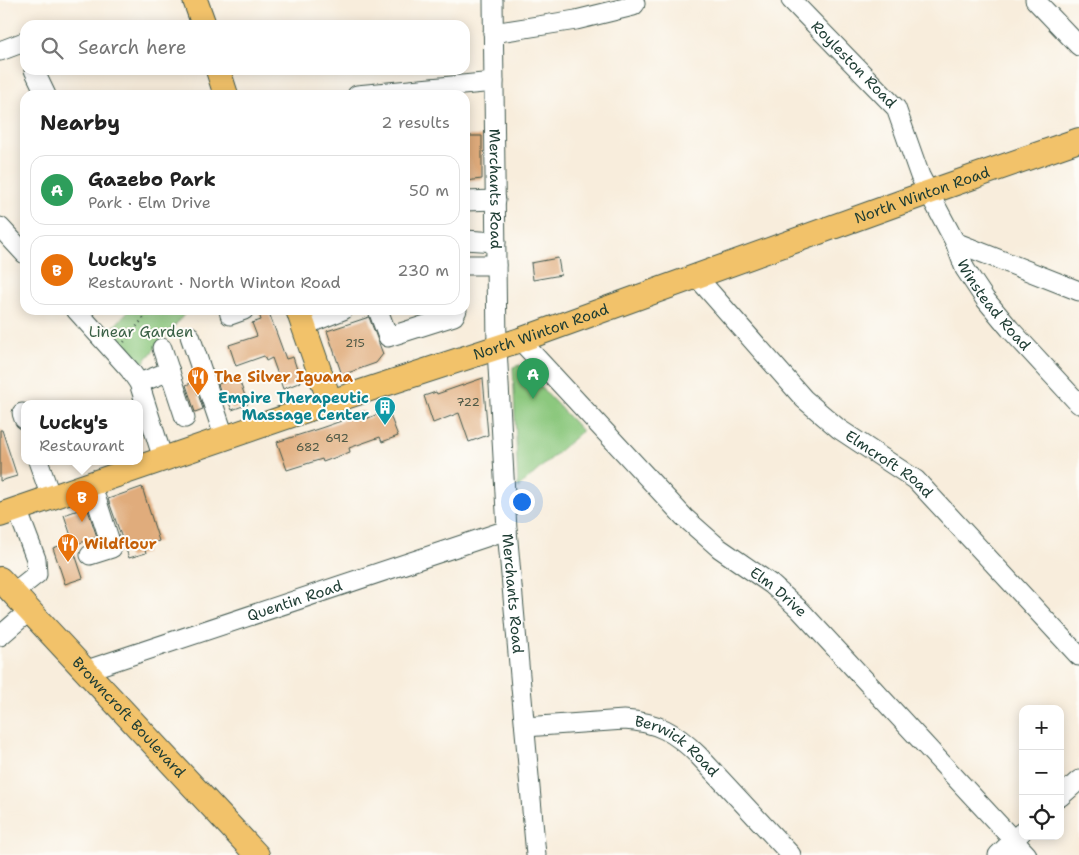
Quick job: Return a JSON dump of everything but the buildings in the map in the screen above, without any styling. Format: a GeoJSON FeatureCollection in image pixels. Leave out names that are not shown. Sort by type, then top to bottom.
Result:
{"type":"FeatureCollection","features":[{"type":"Feature","properties":{"kind":"main road"},"geometry":{"type":"LineString","coordinates":[[195,0],[200,20]]}},
{"type":"Feature","properties":{"kind":"main road"},"geometry":{"type":"LineString","coordinates":[[220,75],[224,90]]}},
{"type":"Feature","properties":{"kind":"main road","name":"North Winton Road"},"geometry":{"type":"LineString","coordinates":[[9,512],[330,402],[497,348],[1079,140]]}},
{"type":"Feature","properties":{"kind":"main road"},"geometry":{"type":"LineString","coordinates":[[301,318],[330,402]]}},
{"type":"Feature","properties":{"kind":"main road","name":"Browncroft Boulevard"},"geometry":{"type":"LineString","coordinates":[[6,586],[257,855]]}},
{"type":"Feature","properties":{"kind":"street","name":"Merchants Road"},"geometry":{"type":"LineString","coordinates":[[493,0],[497,348],[507,530],[536,855]]}},
{"type":"Feature","properties":{"kind":"street"},"geometry":{"type":"LineString","coordinates":[[494,33],[591,8],[633,6],[635,4],[634,0]]}},
{"type":"Feature","properties":{"kind":"street","name":"Royleston Road"},"geometry":{"type":"LineString","coordinates":[[790,0],[896,108],[927,193]]}},
{"type":"Feature","properties":{"kind":"street"},"geometry":{"type":"LineString","coordinates":[[1035,0],[1079,46]]}},
{"type":"Feature","properties":{"kind":"street"},"geometry":{"type":"LineString","coordinates":[[0,52],[20,44]]}},
{"type":"Feature","properties":{"kind":"street"},"geometry":{"type":"LineString","coordinates":[[36,75],[44,90]]}},
{"type":"Feature","properties":{"kind":"street"},"geometry":{"type":"LineString","coordinates":[[410,90],[494,82]]}},
{"type":"Feature","properties":{"kind":"street","name":"Winstead Road"},"geometry":{"type":"LineString","coordinates":[[927,193],[955,242],[965,269],[986,299],[1079,404]]}},
{"type":"Feature","properties":{"kind":"street"},"geometry":{"type":"LineString","coordinates":[[470,201],[496,200]]}},
{"type":"Feature","properties":{"kind":"street"},"geometry":{"type":"LineString","coordinates":[[0,227],[20,249]]}},
{"type":"Feature","properties":{"kind":"street"},"geometry":{"type":"LineString","coordinates":[[470,240],[496,242]]}},
{"type":"Feature","properties":{"kind":"street"},"geometry":{"type":"LineString","coordinates":[[955,242],[1079,291]]}},
{"type":"Feature","properties":{"kind":"street"},"geometry":{"type":"LineString","coordinates":[[470,265],[496,265]]}},
{"type":"Feature","properties":{"kind":"street","name":"Elmcroft Road"},"geometry":{"type":"LineString","coordinates":[[696,276],[804,399],[840,429],[901,469],[927,491],[1079,656]]}},
{"type":"Feature","properties":{"kind":"street"},"geometry":{"type":"LineString","coordinates":[[80,315],[130,370],[139,383],[163,459]]}},
{"type":"Feature","properties":{"kind":"street"},"geometry":{"type":"LineString","coordinates":[[301,318],[317,315]]}},
{"type":"Feature","properties":{"kind":"street"},"geometry":{"type":"LineString","coordinates":[[380,315],[388,337],[455,315]]}},
{"type":"Feature","properties":{"kind":"street"},"geometry":{"type":"LineString","coordinates":[[190,336],[225,439]]}},
{"type":"Feature","properties":{"kind":"street","name":"Elm Drive"},"geometry":{"type":"LineString","coordinates":[[520,340],[684,517],[719,548],[771,584],[800,610],[1018,836],[1027,855]]}},
{"type":"Feature","properties":{"kind":"street"},"geometry":{"type":"LineString","coordinates":[[162,348],[185,418]]}},
{"type":"Feature","properties":{"kind":"street"},"geometry":{"type":"LineString","coordinates":[[139,383],[170,370]]}},
{"type":"Feature","properties":{"kind":"street"},"geometry":{"type":"LineString","coordinates":[[39,465],[50,497]]}},
{"type":"Feature","properties":{"kind":"street"},"geometry":{"type":"LineString","coordinates":[[90,555],[112,548],[91,484]]}},
{"type":"Feature","properties":{"kind":"street"},"geometry":{"type":"LineString","coordinates":[[6,586],[37,574],[36,559],[9,512]]}},
{"type":"Feature","properties":{"kind":"street","name":"Quentin Road"},"geometry":{"type":"LineString","coordinates":[[84,671],[507,530]]}},
{"type":"Feature","properties":{"kind":"street"},"geometry":{"type":"LineString","coordinates":[[0,636],[29,611]]}},
{"type":"Feature","properties":{"kind":"street","name":"Berwick Road"},"geometry":{"type":"LineString","coordinates":[[526,727],[624,720],[640,721],[664,728],[687,744],[791,855]]}},
{"type":"Feature","properties":{"kind":"street"},"geometry":{"type":"LineString","coordinates":[[1062,795],[1079,780]]}},
{"type":"Feature","properties":{"kind":"street"},"geometry":{"type":"LineString","coordinates":[[998,855],[1018,836]]}},
{"type":"Feature","properties":{"kind":"path"},"geometry":{"type":"LineString","coordinates":[[120,347],[146,315]]}},
{"type":"Feature","properties":{"kind":"green space","name":"Linear Garden"},"geometry":{"type":"Polygon","coordinates":[[[124,315],[184,315],[142,364],[110,331],[124,315]]]}},
{"type":"Feature","properties":{"kind":"green space"},"geometry":{"type":"Polygon","coordinates":[[[520,365],[582,431],[518,488],[513,367],[520,365]]]}},
{"type":"Feature","properties":{"kind":"place","name":"The Silver Iguana"},"geometry":{"type":"Point","coordinates":[198,396]}},
{"type":"Feature","properties":{"kind":"place","name":"Gazebo Park"},"geometry":{"type":"Point","coordinates":[533,399]}},
{"type":"Feature","properties":{"kind":"place","name":"Empire Therapeutic Massage Center"},"geometry":{"type":"Point","coordinates":[385,426]}},
{"type":"Feature","properties":{"kind":"place","name":"Lucky's"},"geometry":{"type":"Point","coordinates":[82,522]}},
{"type":"Feature","properties":{"kind":"place","name":"Wildflour"},"geometry":{"type":"Point","coordinates":[68,563]}}]}
